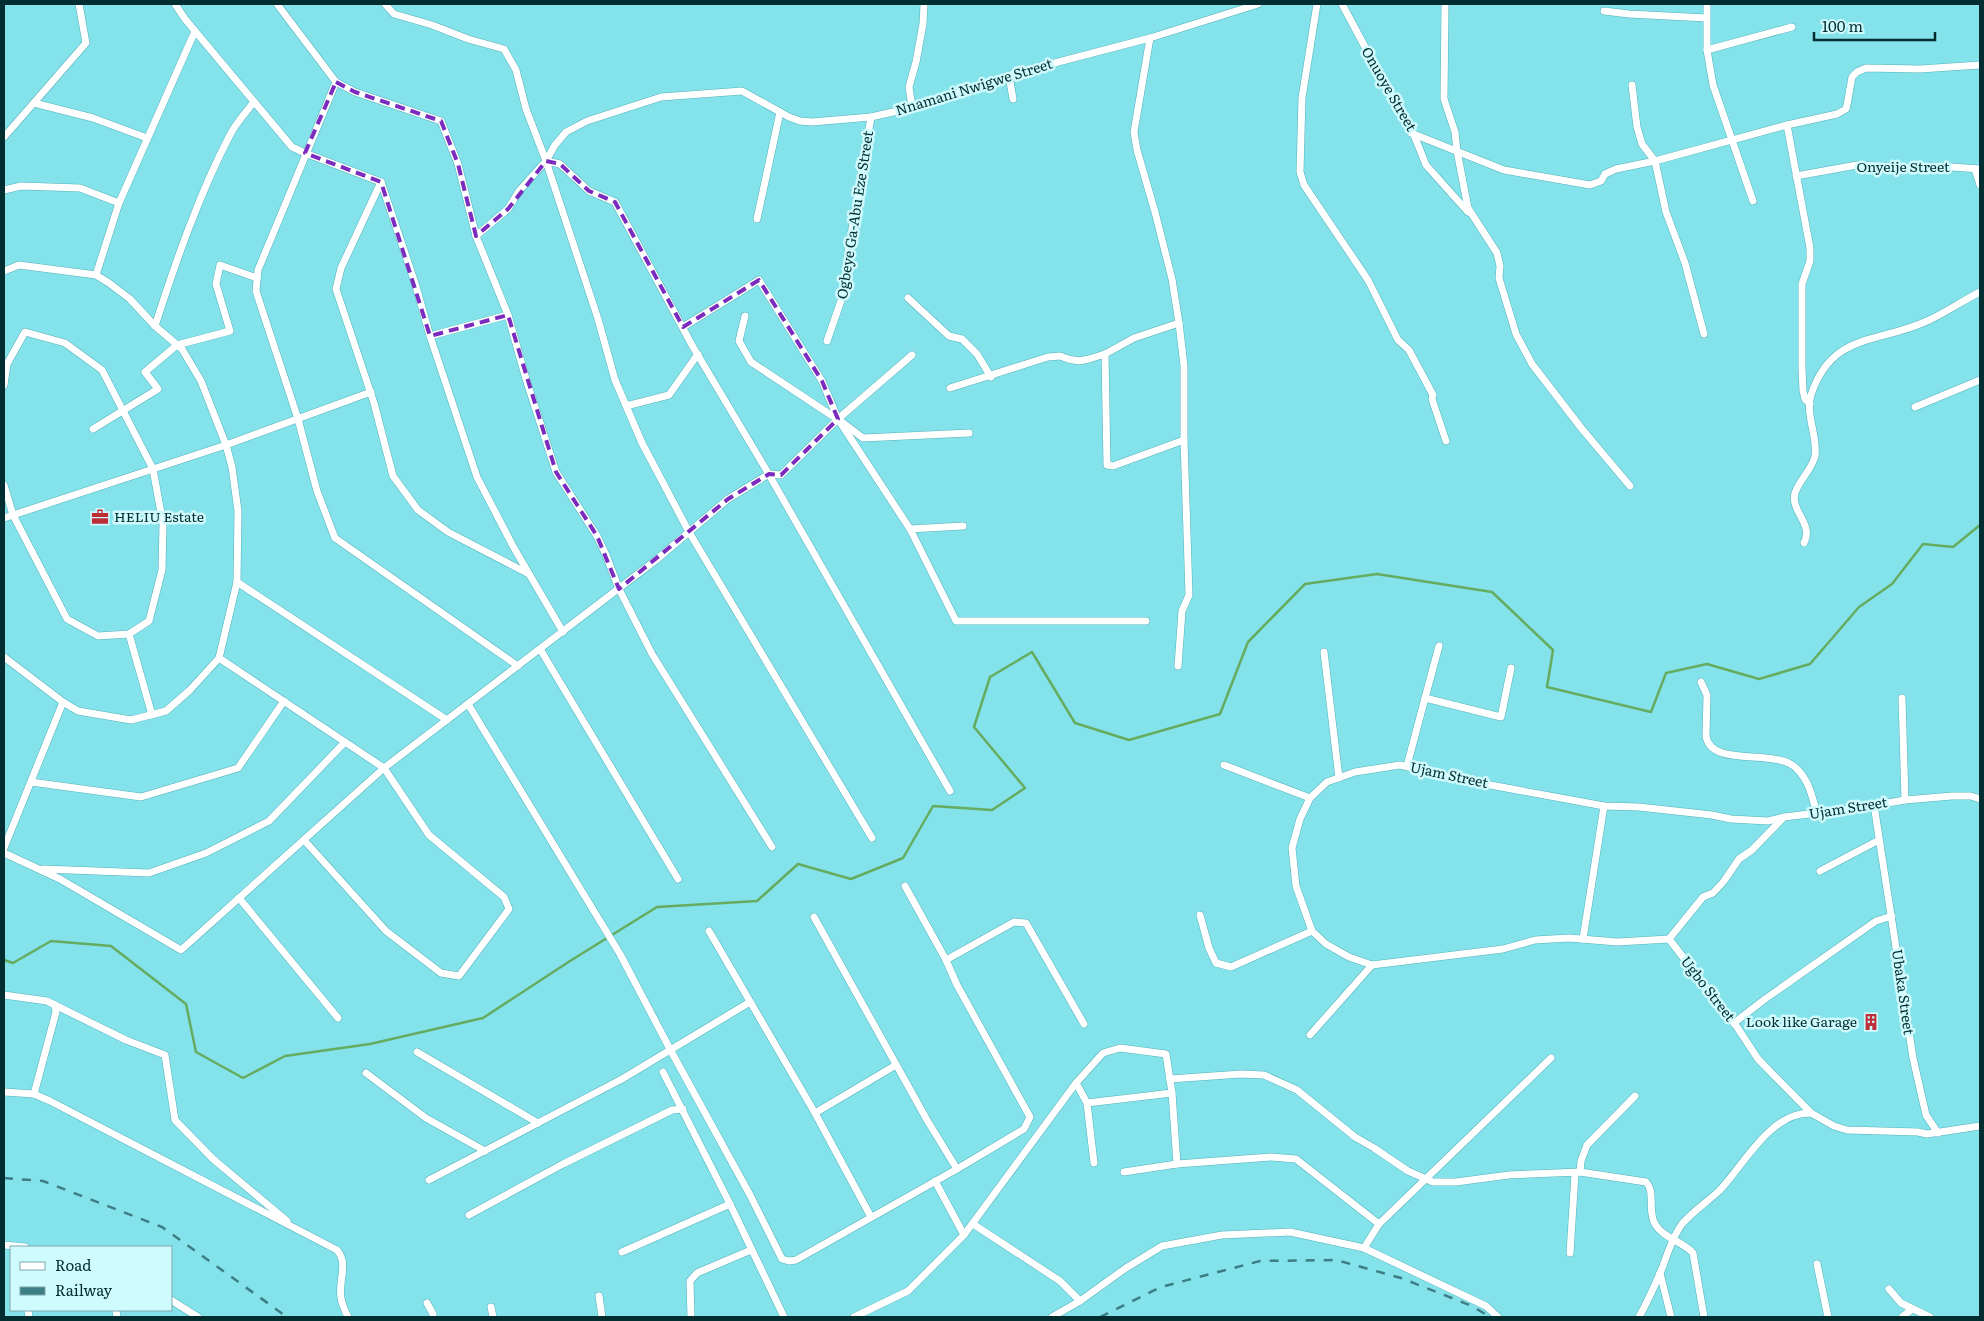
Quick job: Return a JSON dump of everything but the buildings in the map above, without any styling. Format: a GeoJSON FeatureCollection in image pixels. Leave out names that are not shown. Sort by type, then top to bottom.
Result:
{"type":"FeatureCollection","features":[{"type":"Feature","properties":{"kind":"street"},"geometry":{"type":"LineString","coordinates":[[4,136],[86,44],[78,4]]}},
{"type":"Feature","properties":{"kind":"street"},"geometry":{"type":"LineString","coordinates":[[175,4],[195,31],[292,147],[305,154],[381,182]]}},
{"type":"Feature","properties":{"kind":"street"},"geometry":{"type":"LineString","coordinates":[[277,4],[336,82],[355,92],[441,121],[458,164],[476,236],[508,315],[556,472],[597,536],[619,589],[652,654],[772,847]]}},
{"type":"Feature","properties":{"kind":"street"},"geometry":{"type":"LineString","coordinates":[[385,4],[394,14],[504,49],[516,70],[526,109],[546,161],[598,320],[615,380],[642,443],[689,532],[872,838]]}},
{"type":"Feature","properties":{"kind":"street"},"geometry":{"type":"LineString","coordinates":[[912,107],[909,87],[923,24],[924,4]]}},
{"type":"Feature","properties":{"kind":"street","name":"Nnamani Nwigwe Street"},"geometry":{"type":"LineString","coordinates":[[476,236],[508,209],[519,191],[546,161],[555,145],[566,132],[587,121],[661,97],[742,90],[800,121],[812,122],[871,117],[912,107],[1009,76],[1150,38],[1258,4]]}},
{"type":"Feature","properties":{"kind":"street"},"geometry":{"type":"LineString","coordinates":[[1317,4],[1302,98],[1300,172],[1304,185],[1368,280],[1398,340],[1409,350],[1416,362],[1432,395],[1446,441]]}},
{"type":"Feature","properties":{"kind":"street","name":"Onuoye Street"},"geometry":{"type":"LineString","coordinates":[[1342,4],[1411,133],[1504,170],[1590,185],[1601,181],[1605,174],[1616,169],[1655,161],[1787,125],[1837,114],[1846,109],[1852,77],[1866,68],[1920,69],[1980,65]]}},
{"type":"Feature","properties":{"kind":"street"},"geometry":{"type":"LineString","coordinates":[[1445,4],[1444,99],[1455,132],[1468,208],[1497,253],[1500,266],[1499,278],[1516,334],[1532,364],[1582,429],[1630,486]]}},
{"type":"Feature","properties":{"kind":"street"},"geometry":{"type":"LineString","coordinates":[[1707,4],[1707,50],[1713,85],[1753,201]]}},
{"type":"Feature","properties":{"kind":"street"},"geometry":{"type":"LineString","coordinates":[[1604,11],[1706,18]]}},
{"type":"Feature","properties":{"kind":"street"},"geometry":{"type":"LineString","coordinates":[[1707,50],[1792,28]]}},
{"type":"Feature","properties":{"kind":"street"},"geometry":{"type":"LineString","coordinates":[[96,275],[119,203],[195,31]]}},
{"type":"Feature","properties":{"kind":"street"},"geometry":{"type":"LineString","coordinates":[[1150,38],[1134,132],[1137,150],[1156,212],[1172,279],[1184,366],[1184,440],[1189,594],[1182,611],[1178,666]]}},
{"type":"Feature","properties":{"kind":"street"},"geometry":{"type":"LineString","coordinates":[[1009,76],[1013,99]]}},
{"type":"Feature","properties":{"kind":"street"},"geometry":{"type":"LineString","coordinates":[[336,82],[258,270],[256,291],[298,419],[317,491],[335,538],[518,666]]}},
{"type":"Feature","properties":{"kind":"street"},"geometry":{"type":"LineString","coordinates":[[1632,85],[1637,127],[1642,144],[1655,161],[1666,212],[1685,263],[1704,334]]}},
{"type":"Feature","properties":{"kind":"street"},"geometry":{"type":"LineString","coordinates":[[34,102],[93,118],[147,138]]}},
{"type":"Feature","properties":{"kind":"street"},"geometry":{"type":"LineString","coordinates":[[155,326],[184,239],[232,131],[254,102]]}},
{"type":"Feature","properties":{"kind":"street"},"geometry":{"type":"LineString","coordinates":[[757,219],[780,112]]}},
{"type":"Feature","properties":{"kind":"street","name":"Ogbeye Ga-Abu Eze Street"},"geometry":{"type":"LineString","coordinates":[[827,341],[843,296],[848,253],[871,117]]}},
{"type":"Feature","properties":{"kind":"street"},"geometry":{"type":"LineString","coordinates":[[1787,125],[1810,248],[1810,261],[1802,284],[1803,391],[1810,404]]}},
{"type":"Feature","properties":{"kind":"street"},"geometry":{"type":"LineString","coordinates":[[1414,135],[1426,165],[1477,222]]}},
{"type":"Feature","properties":{"kind":"street"},"geometry":{"type":"LineString","coordinates":[[546,161],[560,164],[589,191],[615,202],[698,354],[769,474],[950,791]]}},
{"type":"Feature","properties":{"kind":"street","name":"Onyeije Street"},"geometry":{"type":"LineString","coordinates":[[1796,176],[1857,165],[1908,168],[1938,166],[1978,169]]}},
{"type":"Feature","properties":{"kind":"street"},"geometry":{"type":"LineString","coordinates":[[1978,169],[1980,185]]}},
{"type":"Feature","properties":{"kind":"street"},"geometry":{"type":"LineString","coordinates":[[381,182],[477,477],[529,574],[563,632]]}},
{"type":"Feature","properties":{"kind":"street"},"geometry":{"type":"LineString","coordinates":[[381,182],[341,268],[336,289],[371,392],[394,476],[418,510],[448,532],[529,574]]}},
{"type":"Feature","properties":{"kind":"street"},"geometry":{"type":"LineString","coordinates":[[4,190],[21,186],[80,188],[119,203]]}},
{"type":"Feature","properties":{"kind":"street"},"geometry":{"type":"LineString","coordinates":[[4,271],[19,265],[96,275],[130,300],[155,326],[182,349],[201,381],[226,445],[232,467],[238,511],[237,582],[219,658],[190,690],[166,711],[131,720],[78,711],[63,702],[4,656]]}},
{"type":"Feature","properties":{"kind":"street"},"geometry":{"type":"LineString","coordinates":[[93,429],[158,389],[145,372],[177,345],[230,331],[216,284],[220,265],[257,278]]}},
{"type":"Feature","properties":{"kind":"street"},"geometry":{"type":"LineString","coordinates":[[683,327],[759,280],[822,381],[838,419],[910,528],[956,621],[1146,621]]}},
{"type":"Feature","properties":{"kind":"street"},"geometry":{"type":"LineString","coordinates":[[1804,543],[1807,538],[1807,530],[1795,498],[1802,476],[1815,455],[1810,397],[1829,360],[1858,343],[1926,322],[1980,292]]}},
{"type":"Feature","properties":{"kind":"street"},"geometry":{"type":"LineString","coordinates":[[908,298],[949,336],[962,339],[977,354],[991,377]]}},
{"type":"Feature","properties":{"kind":"street"},"geometry":{"type":"LineString","coordinates":[[430,336],[508,315]]}},
{"type":"Feature","properties":{"kind":"street"},"geometry":{"type":"LineString","coordinates":[[745,316],[739,341],[752,362],[838,419],[863,438],[969,433]]}},
{"type":"Feature","properties":{"kind":"street"},"geometry":{"type":"LineString","coordinates":[[950,388],[1048,358],[1060,356],[1079,361],[1105,354],[1134,338],[1179,323]]}},
{"type":"Feature","properties":{"kind":"street"},"geometry":{"type":"LineString","coordinates":[[4,385],[7,364],[25,332],[65,343],[102,370],[153,469],[163,524],[162,570],[149,621],[129,634],[98,636],[67,619],[13,515],[4,485]]}},
{"type":"Feature","properties":{"kind":"street"},"geometry":{"type":"LineString","coordinates":[[626,406],[669,395],[698,354]]}},
{"type":"Feature","properties":{"kind":"street"},"geometry":{"type":"LineString","coordinates":[[1105,354],[1107,465],[1113,466],[1184,440]]}},
{"type":"Feature","properties":{"kind":"street"},"geometry":{"type":"LineString","coordinates":[[4,853],[60,880],[181,950],[384,768],[619,589],[728,499],[769,474],[781,475],[838,419],[912,355]]}},
{"type":"Feature","properties":{"kind":"street"},"geometry":{"type":"LineString","coordinates":[[1915,407],[1980,380]]}},
{"type":"Feature","properties":{"kind":"street"},"geometry":{"type":"LineString","coordinates":[[4,518],[226,445],[371,392]]}},
{"type":"Feature","properties":{"kind":"street"},"geometry":{"type":"LineString","coordinates":[[910,528],[963,526]]}},
{"type":"Feature","properties":{"kind":"street"},"geometry":{"type":"LineString","coordinates":[[237,582],[447,720]]}},
{"type":"Feature","properties":{"kind":"street"},"geometry":{"type":"LineString","coordinates":[[129,634],[152,715]]}},
{"type":"Feature","properties":{"kind":"street"},"geometry":{"type":"LineString","coordinates":[[1407,766],[1439,646]]}},
{"type":"Feature","properties":{"kind":"street"},"geometry":{"type":"LineString","coordinates":[[540,649],[678,879]]}},
{"type":"Feature","properties":{"kind":"street"},"geometry":{"type":"LineString","coordinates":[[1324,652],[1339,778]]}},
{"type":"Feature","properties":{"kind":"street"},"geometry":{"type":"LineString","coordinates":[[219,658],[384,768],[429,835],[504,897],[509,909],[459,976],[441,973],[386,931],[304,840]]}},
{"type":"Feature","properties":{"kind":"street"},"geometry":{"type":"LineString","coordinates":[[1425,698],[1501,716],[1511,668]]}},
{"type":"Feature","properties":{"kind":"street"},"geometry":{"type":"LineString","coordinates":[[1701,682],[1707,695],[1707,743],[1712,749],[1727,754],[1792,764],[1808,783],[1817,814]]}},
{"type":"Feature","properties":{"kind":"street"},"geometry":{"type":"LineString","coordinates":[[1902,698],[1905,800]]}},
{"type":"Feature","properties":{"kind":"street"},"geometry":{"type":"LineString","coordinates":[[31,782],[140,797],[238,768],[284,701]]}},
{"type":"Feature","properties":{"kind":"street"},"geometry":{"type":"LineString","coordinates":[[4,848],[63,702]]}},
{"type":"Feature","properties":{"kind":"street"},"geometry":{"type":"LineString","coordinates":[[468,704],[620,954],[750,1195],[782,1259],[788,1262],[796,1260],[1024,1129],[1030,1117],[957,985],[946,960],[906,886]]}},
{"type":"Feature","properties":{"kind":"street"},"geometry":{"type":"LineString","coordinates":[[37,869],[148,873],[206,853],[269,821],[345,742]]}},
{"type":"Feature","properties":{"kind":"street"},"geometry":{"type":"LineString","coordinates":[[1224,765],[1310,798]]}},
{"type":"Feature","properties":{"kind":"street","name":"Ujam Street"},"geometry":{"type":"LineString","coordinates":[[1312,931],[1296,886],[1292,848],[1300,819],[1310,798],[1326,782],[1381,767],[1407,766],[1458,779],[1604,806],[1639,807],[1768,821],[1784,817],[1817,814],[1905,800],[1952,796],[1971,796],[1980,799]]}},
{"type":"Feature","properties":{"kind":"street","name":"Ubaka Street"},"geometry":{"type":"LineString","coordinates":[[1874,805],[1913,1058],[1926,1115],[1938,1133]]}},
{"type":"Feature","properties":{"kind":"street"},"geometry":{"type":"LineString","coordinates":[[1583,939],[1604,806]]}},
{"type":"Feature","properties":{"kind":"street"},"geometry":{"type":"LineString","coordinates":[[1200,915],[1209,948],[1216,963],[1231,967],[1312,931],[1349,957],[1372,965],[1503,950],[1535,940],[1569,938],[1617,942],[1669,939],[1703,897],[1713,893],[1740,859],[1752,850],[1784,817]]}},
{"type":"Feature","properties":{"kind":"street"},"geometry":{"type":"LineString","coordinates":[[1820,871],[1879,840]]}},
{"type":"Feature","properties":{"kind":"street"},"geometry":{"type":"LineString","coordinates":[[239,898],[338,1018]]}},
{"type":"Feature","properties":{"kind":"street"},"geometry":{"type":"LineString","coordinates":[[1734,1023],[1764,999],[1876,921],[1892,916]]}},
{"type":"Feature","properties":{"kind":"street"},"geometry":{"type":"LineString","coordinates":[[814,917],[896,1065],[957,1169]]}},
{"type":"Feature","properties":{"kind":"street"},"geometry":{"type":"LineString","coordinates":[[946,960],[1014,922],[1026,923],[1084,1024]]}},
{"type":"Feature","properties":{"kind":"street"},"geometry":{"type":"LineString","coordinates":[[709,931],[815,1113],[872,1217]]}},
{"type":"Feature","properties":{"kind":"street","name":"Ugbo Street"},"geometry":{"type":"LineString","coordinates":[[1669,939],[1734,1023],[1758,1059],[1811,1112],[1834,1126],[1846,1130],[1938,1133]]}},
{"type":"Feature","properties":{"kind":"street"},"geometry":{"type":"LineString","coordinates":[[1310,1035],[1372,965]]}},
{"type":"Feature","properties":{"kind":"street"},"geometry":{"type":"LineString","coordinates":[[4,995],[47,1001],[126,1040],[165,1055],[175,1120],[213,1159],[299,1230]]}},
{"type":"Feature","properties":{"kind":"street"},"geometry":{"type":"LineString","coordinates":[[429,1180],[671,1051],[750,1002]]}},
{"type":"Feature","properties":{"kind":"street"},"geometry":{"type":"LineString","coordinates":[[34,1094],[56,1012],[55,1005]]}},
{"type":"Feature","properties":{"kind":"street"},"geometry":{"type":"LineString","coordinates":[[854,1317],[908,1291],[964,1235],[1076,1083],[1103,1053],[1120,1048],[1166,1054],[1172,1093],[1177,1164]]}},
{"type":"Feature","properties":{"kind":"street"},"geometry":{"type":"LineString","coordinates":[[417,1052],[538,1123]]}},
{"type":"Feature","properties":{"kind":"street"},"geometry":{"type":"LineString","coordinates":[[1364,1248],[1379,1224],[1551,1058]]}},
{"type":"Feature","properties":{"kind":"street"},"geometry":{"type":"LineString","coordinates":[[815,1113],[896,1065]]}},
{"type":"Feature","properties":{"kind":"street"},"geometry":{"type":"LineString","coordinates":[[663,1072],[730,1204],[784,1317]]}},
{"type":"Feature","properties":{"kind":"street"},"geometry":{"type":"LineString","coordinates":[[366,1074],[426,1118],[485,1151]]}},
{"type":"Feature","properties":{"kind":"street"},"geometry":{"type":"LineString","coordinates":[[1170,1079],[1241,1074],[1264,1075],[1297,1090],[1354,1137],[1408,1171],[1433,1182],[1456,1182],[1509,1175],[1578,1173],[1646,1182],[1651,1192],[1651,1217],[1660,1232],[1674,1239],[1693,1253],[1704,1317]]}},
{"type":"Feature","properties":{"kind":"street"},"geometry":{"type":"LineString","coordinates":[[1076,1083],[1087,1103],[1094,1163]]}},
{"type":"Feature","properties":{"kind":"street"},"geometry":{"type":"LineString","coordinates":[[4,1092],[34,1094],[337,1250],[343,1257],[344,1266],[340,1278],[341,1299],[348,1317]]}},
{"type":"Feature","properties":{"kind":"street"},"geometry":{"type":"LineString","coordinates":[[1087,1103],[1172,1093]]}},
{"type":"Feature","properties":{"kind":"street"},"geometry":{"type":"LineString","coordinates":[[1570,1253],[1580,1161],[1587,1145],[1635,1096]]}},
{"type":"Feature","properties":{"kind":"street"},"geometry":{"type":"LineString","coordinates":[[469,1214],[672,1110],[683,1109]]}},
{"type":"Feature","properties":{"kind":"street"},"geometry":{"type":"LineString","coordinates":[[1640,1316],[1682,1224],[1719,1190],[1770,1130],[1786,1118],[1803,1112],[1811,1112]]}},
{"type":"Feature","properties":{"kind":"street"},"geometry":{"type":"LineString","coordinates":[[1938,1133],[1980,1126]]}},
{"type":"Feature","properties":{"kind":"street"},"geometry":{"type":"LineString","coordinates":[[1124,1172],[1177,1164],[1271,1157],[1296,1159],[1379,1224]]}},
{"type":"Feature","properties":{"kind":"street"},"geometry":{"type":"LineString","coordinates":[[935,1181],[964,1235]]}},
{"type":"Feature","properties":{"kind":"street"},"geometry":{"type":"LineString","coordinates":[[622,1252],[730,1204]]}},
{"type":"Feature","properties":{"kind":"street"},"geometry":{"type":"LineString","coordinates":[[973,1224],[1060,1281],[1080,1301]]}},
{"type":"Feature","properties":{"kind":"street"},"geometry":{"type":"LineString","coordinates":[[1052,1317],[1080,1301],[1126,1268],[1162,1246],[1222,1235],[1290,1232],[1364,1248],[1486,1306],[1498,1317]]}},
{"type":"Feature","properties":{"kind":"street"},"geometry":{"type":"LineString","coordinates":[[691,1317],[690,1281],[697,1273],[751,1250]]}},
{"type":"Feature","properties":{"kind":"street"},"geometry":{"type":"LineString","coordinates":[[1817,1264],[1828,1317]]}},
{"type":"Feature","properties":{"kind":"street"},"geometry":{"type":"LineString","coordinates":[[1660,1274],[1671,1317]]}},
{"type":"Feature","properties":{"kind":"street"},"geometry":{"type":"LineString","coordinates":[[1889,1289],[1901,1303],[1930,1317]]}},
{"type":"Feature","properties":{"kind":"street"},"geometry":{"type":"LineString","coordinates":[[599,1296],[602,1317]]}},
{"type":"Feature","properties":{"kind":"street"},"geometry":{"type":"LineString","coordinates":[[172,1301],[198,1317]]}},
{"type":"Feature","properties":{"kind":"street"},"geometry":{"type":"LineString","coordinates":[[427,1303],[434,1317]]}},
{"type":"Feature","properties":{"kind":"street"},"geometry":{"type":"LineString","coordinates":[[491,1306],[493,1317]]}},
{"type":"Feature","properties":{"kind":"street"},"geometry":{"type":"LineString","coordinates":[[1902,1317],[1912,1309]]}},
{"type":"Feature","properties":{"kind":"highlighted area"},"geometry":{"type":"Polygon","coordinates":[[[336,82],[355,92],[441,121],[458,164],[476,236],[508,209],[546,161],[560,164],[589,191],[615,202],[683,327],[759,280],[822,381],[838,419],[781,475],[769,474],[728,499],[619,589],[597,536],[556,472],[508,315],[430,336],[381,182],[305,153],[336,82]]]}},
{"type":"Feature","properties":{"kind":"waterway"},"geometry":{"type":"LineString","coordinates":[[4,960],[13,963],[51,941],[111,946],[186,1004],[196,1052],[243,1078],[285,1056],[370,1044],[483,1018],[657,907],[757,901],[798,864],[851,879],[903,858],[933,806],[992,810],[1025,788],[974,727],[990,677],[1032,652],[1075,723],[1129,740],[1220,714],[1248,642],[1305,584],[1377,574],[1492,592],[1553,650],[1547,687],[1651,712],[1666,673],[1707,664],[1759,679],[1810,664],[1859,607],[1892,584],[1923,544],[1953,547],[1980,525]]}},
{"type":"Feature","properties":{"kind":"railway"},"geometry":{"type":"LineString","coordinates":[[4,1178],[43,1181],[162,1227],[287,1317]]}},
{"type":"Feature","properties":{"kind":"railway"},"geometry":{"type":"LineString","coordinates":[[1100,1317],[1161,1287],[1260,1261],[1336,1260],[1401,1278],[1472,1306],[1490,1317]]}},
{"type":"Feature","properties":{"kind":"place","name":"HELIU Estate"},"geometry":{"type":"Point","coordinates":[100,517]}},
{"type":"Feature","properties":{"kind":"place","name":"Look like Garage"},"geometry":{"type":"Point","coordinates":[1871,1022]}}]}
